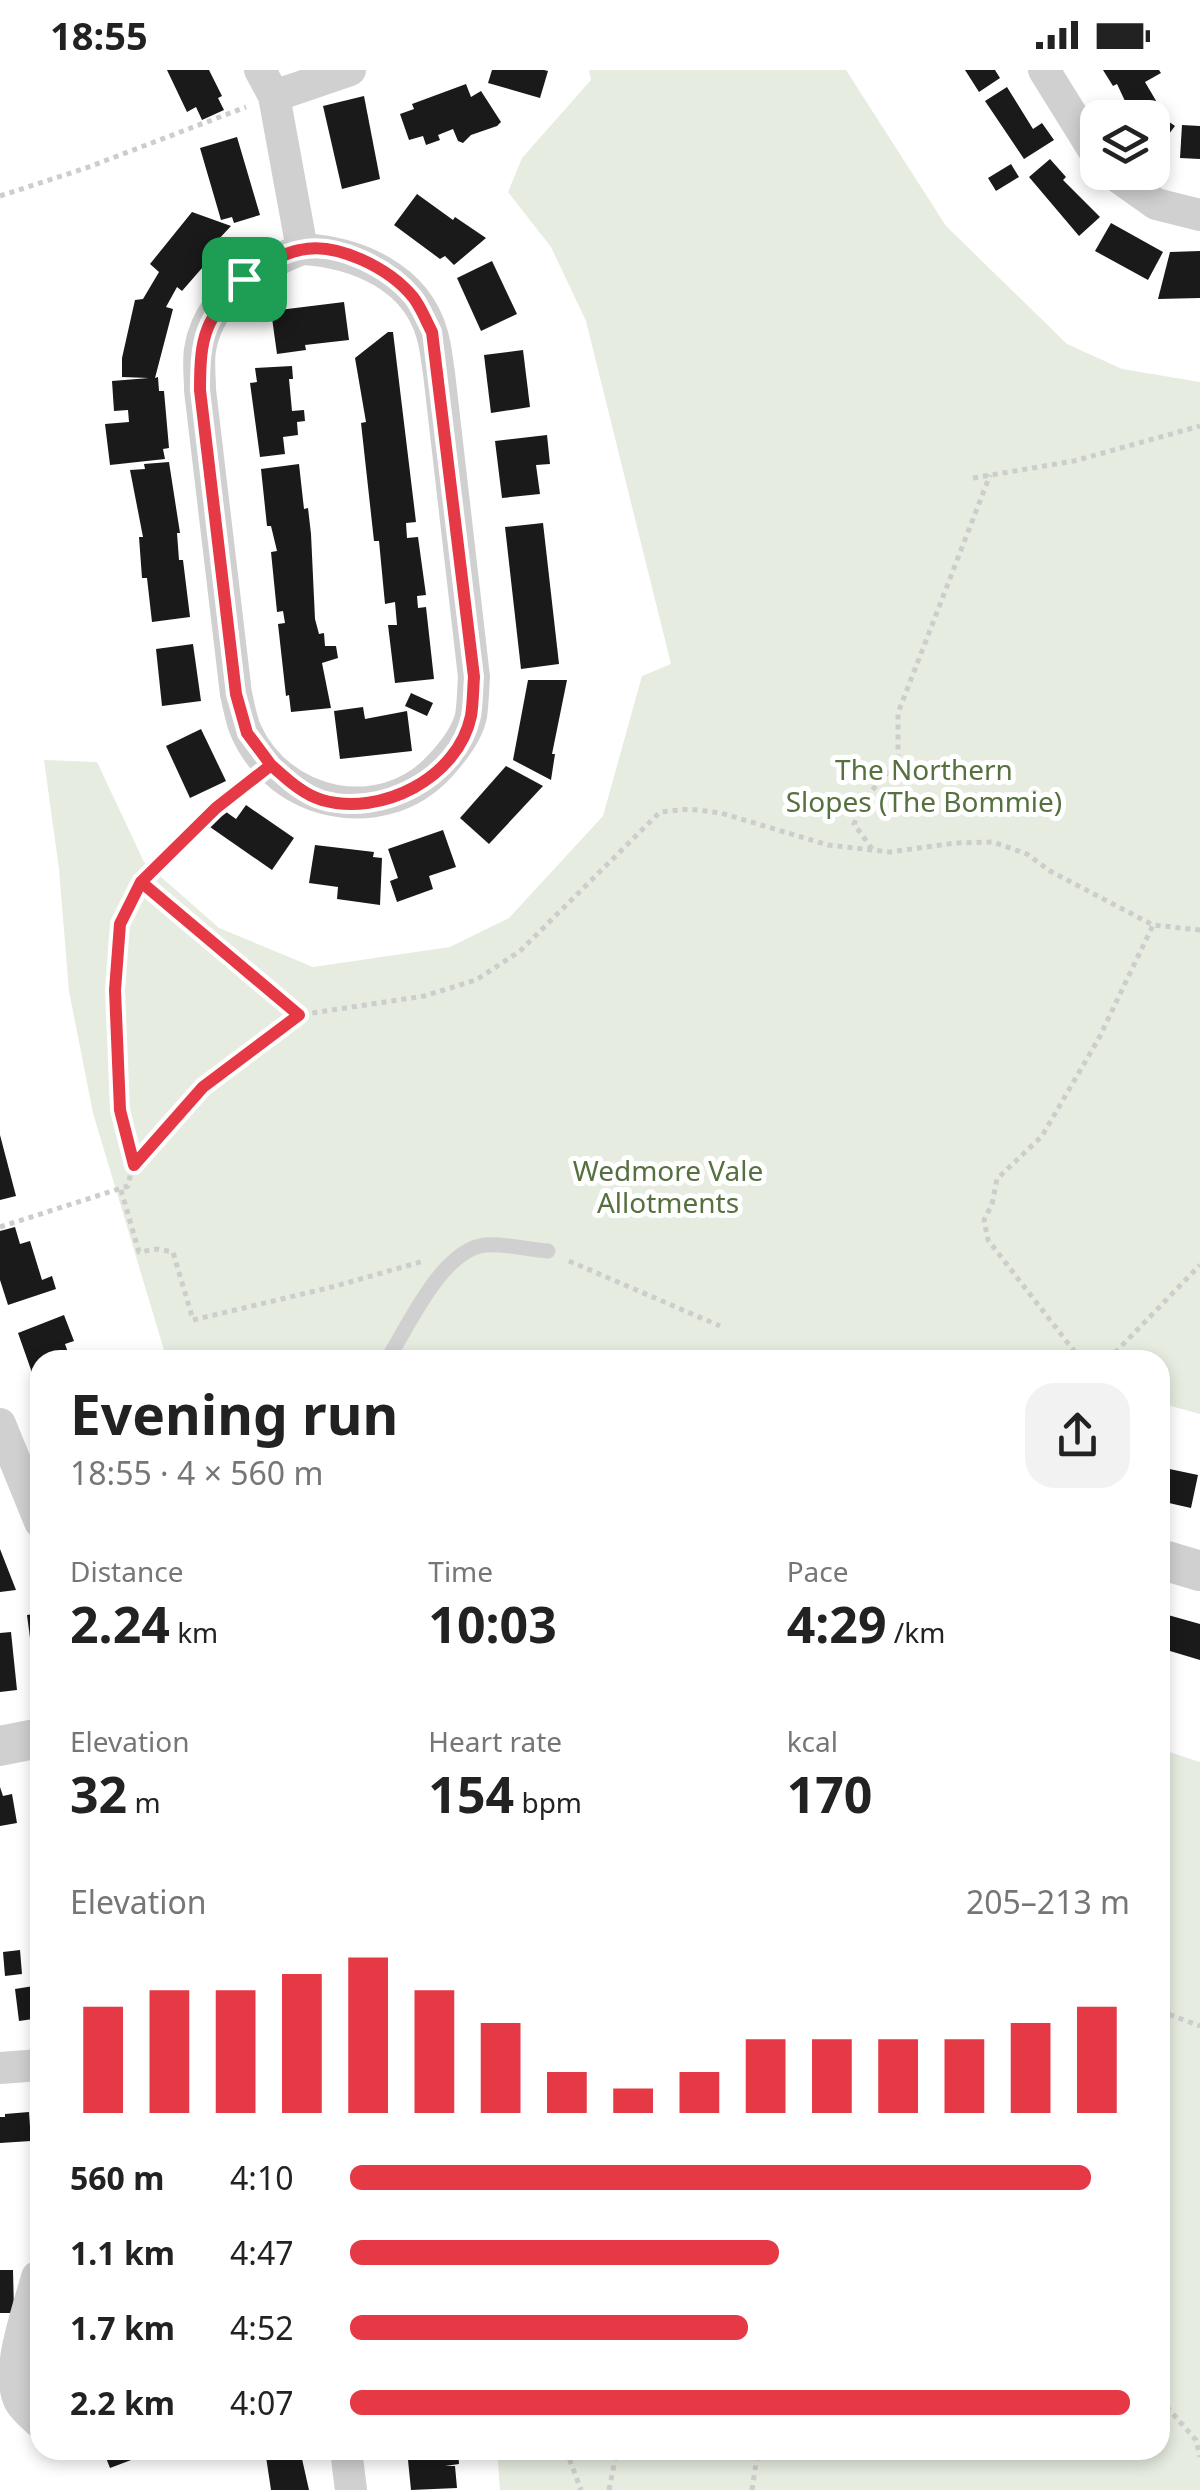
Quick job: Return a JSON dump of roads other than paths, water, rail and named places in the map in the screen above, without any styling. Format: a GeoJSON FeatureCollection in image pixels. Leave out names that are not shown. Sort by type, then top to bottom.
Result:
{"type":"FeatureCollection","features":[{"type":"Feature","properties":{"kind":"street"},"geometry":{"type":"LineString","coordinates":[[302,249],[267,83],[350,70]]}},
{"type":"Feature","properties":{"kind":"street"},"geometry":{"type":"LineString","coordinates":[[1044,70],[1080,128]]}},
{"type":"Feature","properties":{"kind":"street"},"geometry":{"type":"LineString","coordinates":[[1136,190],[1156,204],[1200,215]]}},
{"type":"Feature","properties":{"kind":"street"},"geometry":{"type":"LineString","coordinates":[[302,249],[335,250],[390,276],[414,298],[432,332],[474,677],[471,719],[454,752],[430,776],[404,795],[370,802],[322,800],[296,786],[271,765],[247,733],[236,694],[200,390],[200,348],[217,308],[244,279],[272,261],[302,249]]}},
{"type":"Feature","properties":{"kind":"street"},"geometry":{"type":"LineString","coordinates":[[0,1424],[30,1498]]}},
{"type":"Feature","properties":{"kind":"street"},"geometry":{"type":"LineString","coordinates":[[1170,1563],[1200,1571]]}},
{"type":"Feature","properties":{"kind":"street"},"geometry":{"type":"LineString","coordinates":[[0,1746],[30,1740]]}},
{"type":"Feature","properties":{"kind":"street"},"geometry":{"type":"LineString","coordinates":[[0,2068],[30,2065]]}},
{"type":"Feature","properties":{"kind":"street"},"geometry":{"type":"LineString","coordinates":[[30,2300],[8,2363],[19,2402],[30,2413]]}},
{"type":"Feature","properties":{"kind":"street"},"geometry":{"type":"LineString","coordinates":[[347,2460],[351,2490]]}},
{"type":"Feature","properties":{"kind":"lane"},"geometry":{"type":"LineString","coordinates":[[393,1350],[444,1269],[457,1256],[485,1246],[548,1252]]}},
{"type":"Feature","properties":{"kind":"park label","name":"The Northern Slopes (The Bommie)"},"geometry":{"type":"Point","coordinates":[924,786]}},
{"type":"Feature","properties":{"kind":"park label","name":"Wedmore Vale Allotments"},"geometry":{"type":"Point","coordinates":[668,1187]}}]}
